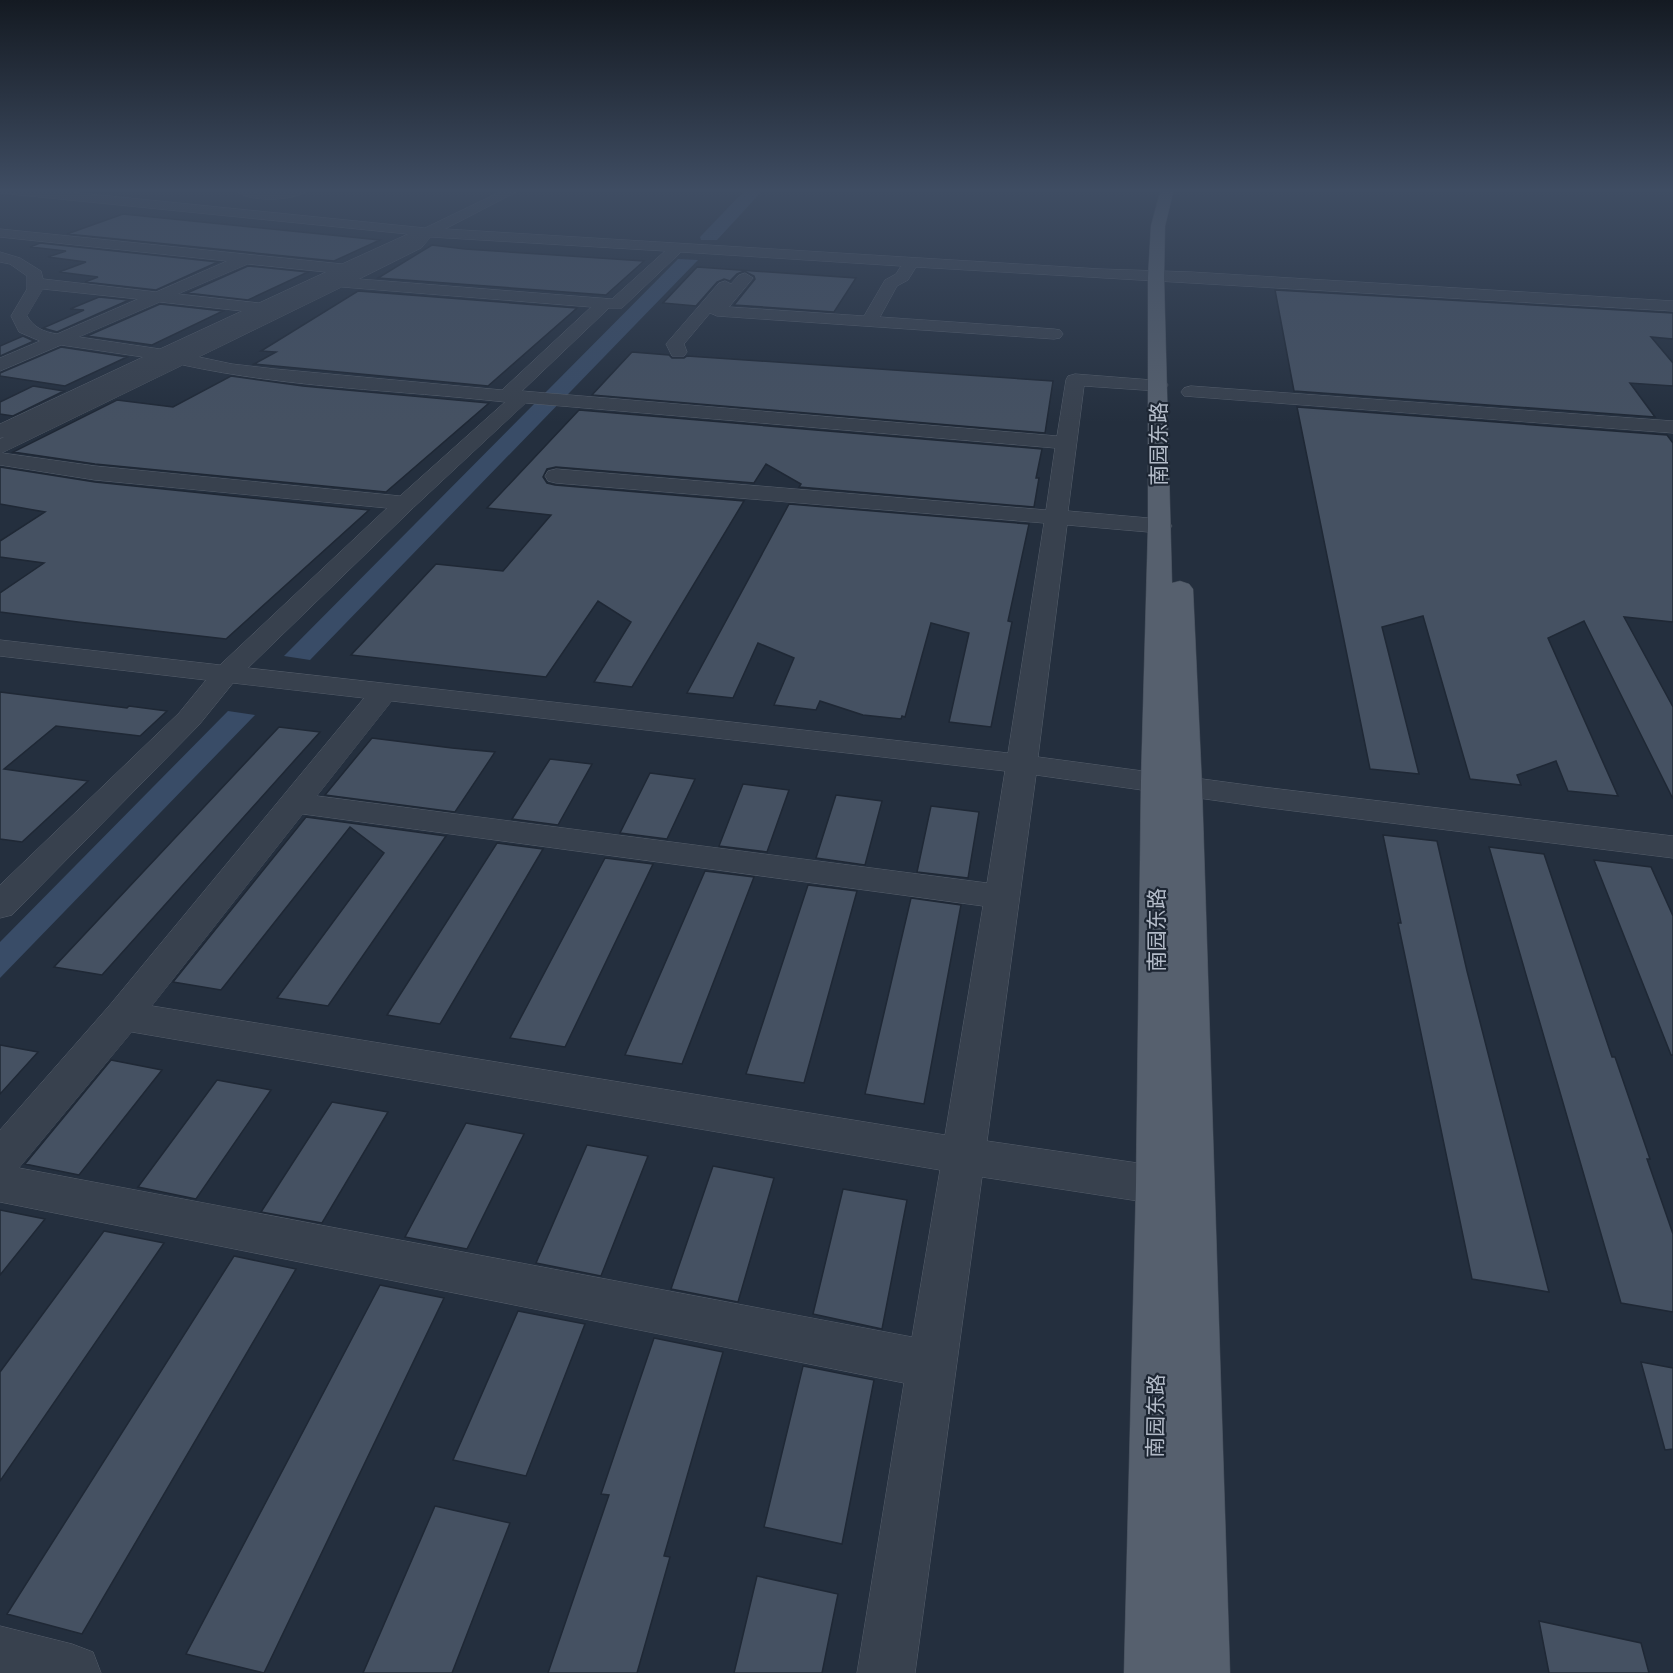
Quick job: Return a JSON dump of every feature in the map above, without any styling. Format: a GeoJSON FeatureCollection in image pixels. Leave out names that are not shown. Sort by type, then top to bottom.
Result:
{"type":"FeatureCollection","features":[{"type":"Feature","properties":{"kind":"main road","name":"南园东路"},"geometry":{"type":"LineString","coordinates":[[1163,267],[1174,388],[1160,526],[1172,784],[1201,1673]]}},
{"type":"Feature","properties":{"kind":"main road","name":"南园东路"},"geometry":{"type":"LineString","coordinates":[[1153,1673],[1158,1185],[1172,784],[1164,277],[1166,267]]}},
{"type":"Feature","properties":{"kind":"street"},"geometry":{"type":"LineString","coordinates":[[24,267],[35,274],[36,289],[19,316],[25,328],[44,338],[275,375],[520,398],[1067,443]]}},
{"type":"Feature","properties":{"kind":"street"},"geometry":{"type":"LineString","coordinates":[[0,365],[227,267]]}},
{"type":"Feature","properties":{"kind":"street"},"geometry":{"type":"LineString","coordinates":[[291,267],[341,276],[616,304],[656,267]]}},
{"type":"Feature","properties":{"kind":"street"},"geometry":{"type":"LineString","coordinates":[[0,447],[260,308],[363,267]]}},
{"type":"Feature","properties":{"kind":"street"},"geometry":{"type":"LineString","coordinates":[[678,352],[675,344],[741,267]]}},
{"type":"Feature","properties":{"kind":"street"},"geometry":{"type":"LineString","coordinates":[[869,321],[891,283],[902,277],[908,267]]}},
{"type":"Feature","properties":{"kind":"street"},"geometry":{"type":"LineString","coordinates":[[997,267],[1673,306]]}},
{"type":"Feature","properties":{"kind":"street"},"geometry":{"type":"LineString","coordinates":[[0,432],[171,357],[341,276]]}},
{"type":"Feature","properties":{"kind":"street"},"geometry":{"type":"LineString","coordinates":[[745,278],[717,311],[1054,334]]}},
{"type":"Feature","properties":{"kind":"street"},"geometry":{"type":"LineString","coordinates":[[35,283],[260,308]]}},
{"type":"Feature","properties":{"kind":"street"},"geometry":{"type":"LineString","coordinates":[[0,906],[189,719],[225,675],[405,502],[520,398],[604,303]]}},
{"type":"Feature","properties":{"kind":"street"},"geometry":{"type":"LineString","coordinates":[[886,1673],[1003,897],[1075,380],[1673,427]]}},
{"type":"Feature","properties":{"kind":"street"},"geometry":{"type":"LineString","coordinates":[[0,459],[95,473],[405,502]]}},
{"type":"Feature","properties":{"kind":"street"},"geometry":{"type":"LineString","coordinates":[[556,476],[1160,526]]}},
{"type":"Feature","properties":{"kind":"street"},"geometry":{"type":"LineString","coordinates":[[0,648],[1022,764],[1262,797],[1673,847]]}},
{"type":"Feature","properties":{"kind":"street"},"geometry":{"type":"LineString","coordinates":[[0,1160],[123,1016],[383,693]]}},
{"type":"Feature","properties":{"kind":"street"},"geometry":{"type":"LineString","coordinates":[[295,803],[1003,897]]}},
{"type":"Feature","properties":{"kind":"street"},"geometry":{"type":"LineString","coordinates":[[123,1016],[964,1156],[1158,1185]]}},
{"type":"Feature","properties":{"kind":"street"},"geometry":{"type":"LineString","coordinates":[[0,1183],[933,1365]]}},
{"type":"Feature","properties":{"kind":"street"},"geometry":{"type":"LineString","coordinates":[[0,1655],[72,1673]]}},
{"type":"Feature","properties":{"kind":"water"},"geometry":{"type":"Polygon","coordinates":[[[670,267],[691,267],[310,660],[284,656],[670,267]]]}},
{"type":"Feature","properties":{"kind":"water"},"geometry":{"type":"Polygon","coordinates":[[[228,711],[255,715],[0,978],[0,942],[228,711]]]}},
{"type":"Feature","properties":{"kind":"building"},"geometry":{"type":"Polygon","coordinates":[[[72,267],[207,267],[156,290],[85,282],[98,277],[59,272],[72,267]]]}},
{"type":"Feature","properties":{"kind":"building"},"geometry":{"type":"Polygon","coordinates":[[[246,267],[308,272],[248,300],[187,293],[246,267]]]}},
{"type":"Feature","properties":{"kind":"building"},"geometry":{"type":"Polygon","coordinates":[[[396,267],[637,267],[606,295],[378,278],[396,267]]]}},
{"type":"Feature","properties":{"kind":"building"},"geometry":{"type":"Polygon","coordinates":[[[697,267],[856,278],[834,312],[734,305],[755,279],[754,276],[744,271],[730,281],[724,279],[717,282],[696,306],[663,303],[697,267]]]}},
{"type":"Feature","properties":{"kind":"building"},"geometry":{"type":"Polygon","coordinates":[[[1275,290],[1673,313],[1673,339],[1651,337],[1673,363],[1673,386],[1630,383],[1655,417],[1294,391],[1275,290]]]}},
{"type":"Feature","properties":{"kind":"building"},"geometry":{"type":"Polygon","coordinates":[[[358,291],[577,308],[488,386],[254,364],[276,352],[261,351],[358,291]]]}},
{"type":"Feature","properties":{"kind":"building"},"geometry":{"type":"Polygon","coordinates":[[[99,297],[129,300],[57,332],[43,328],[84,310],[70,309],[99,297]]]}},
{"type":"Feature","properties":{"kind":"building"},"geometry":{"type":"Polygon","coordinates":[[[160,304],[223,311],[152,345],[87,336],[160,304]]]}},
{"type":"Feature","properties":{"kind":"building"},"geometry":{"type":"Polygon","coordinates":[[[23,336],[34,341],[0,356],[0,346],[23,336]]]}},
{"type":"Feature","properties":{"kind":"building"},"geometry":{"type":"Polygon","coordinates":[[[61,347],[127,357],[65,386],[0,376],[0,373],[61,347]]]}},
{"type":"Feature","properties":{"kind":"building"},"geometry":{"type":"Polygon","coordinates":[[[632,352],[669,355],[672,358],[687,356],[1053,381],[1045,433],[592,395],[632,352]]]}},
{"type":"Feature","properties":{"kind":"building"},"geometry":{"type":"Polygon","coordinates":[[[231,376],[303,386],[489,403],[386,492],[95,464],[13,452],[117,400],[173,407],[231,376]]]}},
{"type":"Feature","properties":{"kind":"building"},"geometry":{"type":"Polygon","coordinates":[[[33,386],[64,391],[13,416],[0,414],[0,402],[33,386]]]}},
{"type":"Feature","properties":{"kind":"building"},"geometry":{"type":"Polygon","coordinates":[[[1297,407],[1667,435],[1673,443],[1673,622],[1624,617],[1673,707],[1673,799],[1584,621],[1548,638],[1618,796],[1568,791],[1556,761],[1517,775],[1521,785],[1470,779],[1423,616],[1382,627],[1419,774],[1370,769],[1297,407]]]}},
{"type":"Feature","properties":{"kind":"building"},"geometry":{"type":"Polygon","coordinates":[[[579,410],[1042,449],[1036,478],[1039,478],[1034,507],[799,487],[801,484],[766,464],[754,483],[556,467],[547,469],[543,477],[547,483],[744,501],[632,687],[594,682],[631,622],[598,601],[546,677],[351,655],[436,564],[503,571],[551,515],[487,508],[579,410]]]}},
{"type":"Feature","properties":{"kind":"building"},"geometry":{"type":"Polygon","coordinates":[[[0,467],[95,482],[369,510],[226,639],[78,622],[0,612],[0,593],[44,563],[0,557],[0,541],[45,512],[0,504],[0,467]]]}},
{"type":"Feature","properties":{"kind":"building"},"geometry":{"type":"Polygon","coordinates":[[[789,504],[1029,524],[1008,621],[1012,622],[991,727],[949,722],[969,633],[931,623],[905,717],[902,716],[901,719],[863,715],[820,701],[816,710],[774,705],[794,658],[758,643],[733,698],[687,693],[789,504]]]}},
{"type":"Feature","properties":{"kind":"building"},"geometry":{"type":"Polygon","coordinates":[[[0,692],[167,711],[140,736],[56,726],[4,769],[88,781],[22,842],[0,839],[0,692]]]}},
{"type":"Feature","properties":{"kind":"building"},"geometry":{"type":"Polygon","coordinates":[[[279,727],[320,732],[102,975],[54,967],[279,727]]]}},
{"type":"Feature","properties":{"kind":"building"},"geometry":{"type":"Polygon","coordinates":[[[372,738],[495,752],[455,812],[325,795],[372,738]]]}},
{"type":"Feature","properties":{"kind":"building"},"geometry":{"type":"Polygon","coordinates":[[[550,759],[592,764],[558,825],[512,819],[550,759]]]}},
{"type":"Feature","properties":{"kind":"building"},"geometry":{"type":"Polygon","coordinates":[[[650,773],[695,779],[667,839],[620,833],[650,773]]]}},
{"type":"Feature","properties":{"kind":"building"},"geometry":{"type":"Polygon","coordinates":[[[743,784],[789,790],[767,852],[719,846],[743,784]]]}},
{"type":"Feature","properties":{"kind":"building"},"geometry":{"type":"Polygon","coordinates":[[[836,795],[882,801],[865,865],[816,858],[836,795]]]}},
{"type":"Feature","properties":{"kind":"building"},"geometry":{"type":"Polygon","coordinates":[[[931,806],[979,812],[968,878],[917,872],[931,806]]]}},
{"type":"Feature","properties":{"kind":"building"},"geometry":{"type":"Polygon","coordinates":[[[306,817],[446,836],[328,1006],[277,998],[384,853],[350,827],[221,990],[173,982],[306,817]]]}},
{"type":"Feature","properties":{"kind":"building"},"geometry":{"type":"Polygon","coordinates":[[[1383,835],[1437,841],[1467,971],[1549,1292],[1472,1279],[1398,923],[1401,923],[1383,835]]]}},
{"type":"Feature","properties":{"kind":"building"},"geometry":{"type":"Polygon","coordinates":[[[497,843],[543,849],[440,1024],[387,1015],[497,843]]]}},
{"type":"Feature","properties":{"kind":"building"},"geometry":{"type":"Polygon","coordinates":[[[1489,847],[1544,854],[1612,1057],[1615,1057],[1650,1159],[1647,1159],[1673,1234],[1673,1312],[1621,1303],[1489,847]]]}},
{"type":"Feature","properties":{"kind":"building"},"geometry":{"type":"Polygon","coordinates":[[[605,858],[653,864],[565,1047],[510,1038],[605,858]]]}},
{"type":"Feature","properties":{"kind":"building"},"geometry":{"type":"Polygon","coordinates":[[[1594,860],[1651,867],[1673,916],[1673,1055],[1671,1055],[1594,860]]]}},
{"type":"Feature","properties":{"kind":"building"},"geometry":{"type":"Polygon","coordinates":[[[705,871],[754,877],[682,1064],[625,1055],[705,871]]]}},
{"type":"Feature","properties":{"kind":"building"},"geometry":{"type":"Polygon","coordinates":[[[808,885],[857,891],[804,1083],[746,1074],[808,885]]]}},
{"type":"Feature","properties":{"kind":"building"},"geometry":{"type":"Polygon","coordinates":[[[911,898],[961,905],[924,1104],[865,1094],[911,898]]]}},
{"type":"Feature","properties":{"kind":"building"},"geometry":{"type":"Polygon","coordinates":[[[0,1045],[38,1052],[0,1094],[0,1045]]]}},
{"type":"Feature","properties":{"kind":"building"},"geometry":{"type":"Polygon","coordinates":[[[111,1060],[162,1070],[79,1175],[25,1164],[111,1060]]]}},
{"type":"Feature","properties":{"kind":"building"},"geometry":{"type":"Polygon","coordinates":[[[217,1080],[271,1090],[196,1199],[138,1187],[217,1080]]]}},
{"type":"Feature","properties":{"kind":"building"},"geometry":{"type":"Polygon","coordinates":[[[332,1102],[388,1112],[322,1223],[261,1212],[332,1102]]]}},
{"type":"Feature","properties":{"kind":"building"},"geometry":{"type":"Polygon","coordinates":[[[466,1123],[524,1134],[467,1249],[405,1237],[466,1123]]]}},
{"type":"Feature","properties":{"kind":"building"},"geometry":{"type":"Polygon","coordinates":[[[587,1145],[648,1156],[601,1276],[536,1263],[587,1145]]]}},
{"type":"Feature","properties":{"kind":"building"},"geometry":{"type":"Polygon","coordinates":[[[713,1166],[774,1178],[738,1302],[671,1289],[713,1166]]]}},
{"type":"Feature","properties":{"kind":"building"},"geometry":{"type":"Polygon","coordinates":[[[843,1189],[907,1200],[882,1329],[813,1314],[843,1189]]]}},
{"type":"Feature","properties":{"kind":"building"},"geometry":{"type":"Polygon","coordinates":[[[0,1210],[45,1219],[0,1275],[0,1210]]]}},
{"type":"Feature","properties":{"kind":"building"},"geometry":{"type":"Polygon","coordinates":[[[104,1231],[164,1243],[0,1481],[0,1372],[104,1231]]]}},
{"type":"Feature","properties":{"kind":"building"},"geometry":{"type":"Polygon","coordinates":[[[234,1256],[296,1269],[82,1634],[7,1614],[234,1256]]]}},
{"type":"Feature","properties":{"kind":"building"},"geometry":{"type":"Polygon","coordinates":[[[380,1285],[444,1298],[264,1673],[186,1654],[380,1285]]]}},
{"type":"Feature","properties":{"kind":"building"},"geometry":{"type":"Polygon","coordinates":[[[518,1311],[585,1324],[526,1476],[453,1460],[518,1311]]]}},
{"type":"Feature","properties":{"kind":"building"},"geometry":{"type":"Polygon","coordinates":[[[654,1338],[723,1352],[664,1556],[670,1557],[637,1673],[548,1673],[609,1495],[601,1494],[654,1338]]]}},
{"type":"Feature","properties":{"kind":"building"},"geometry":{"type":"Polygon","coordinates":[[[1641,1362],[1673,1368],[1673,1449],[1665,1450],[1641,1362]]]}},
{"type":"Feature","properties":{"kind":"building"},"geometry":{"type":"Polygon","coordinates":[[[803,1366],[874,1380],[842,1544],[764,1527],[803,1366]]]}},
{"type":"Feature","properties":{"kind":"building"},"geometry":{"type":"Polygon","coordinates":[[[435,1506],[510,1523],[452,1673],[363,1673],[435,1506]]]}},
{"type":"Feature","properties":{"kind":"building"},"geometry":{"type":"Polygon","coordinates":[[[757,1576],[838,1594],[822,1673],[734,1673],[757,1576]]]}},
{"type":"Feature","properties":{"kind":"building"},"geometry":{"type":"Polygon","coordinates":[[[1539,1621],[1641,1643],[1649,1673],[1549,1673],[1539,1621]]]}}]}
